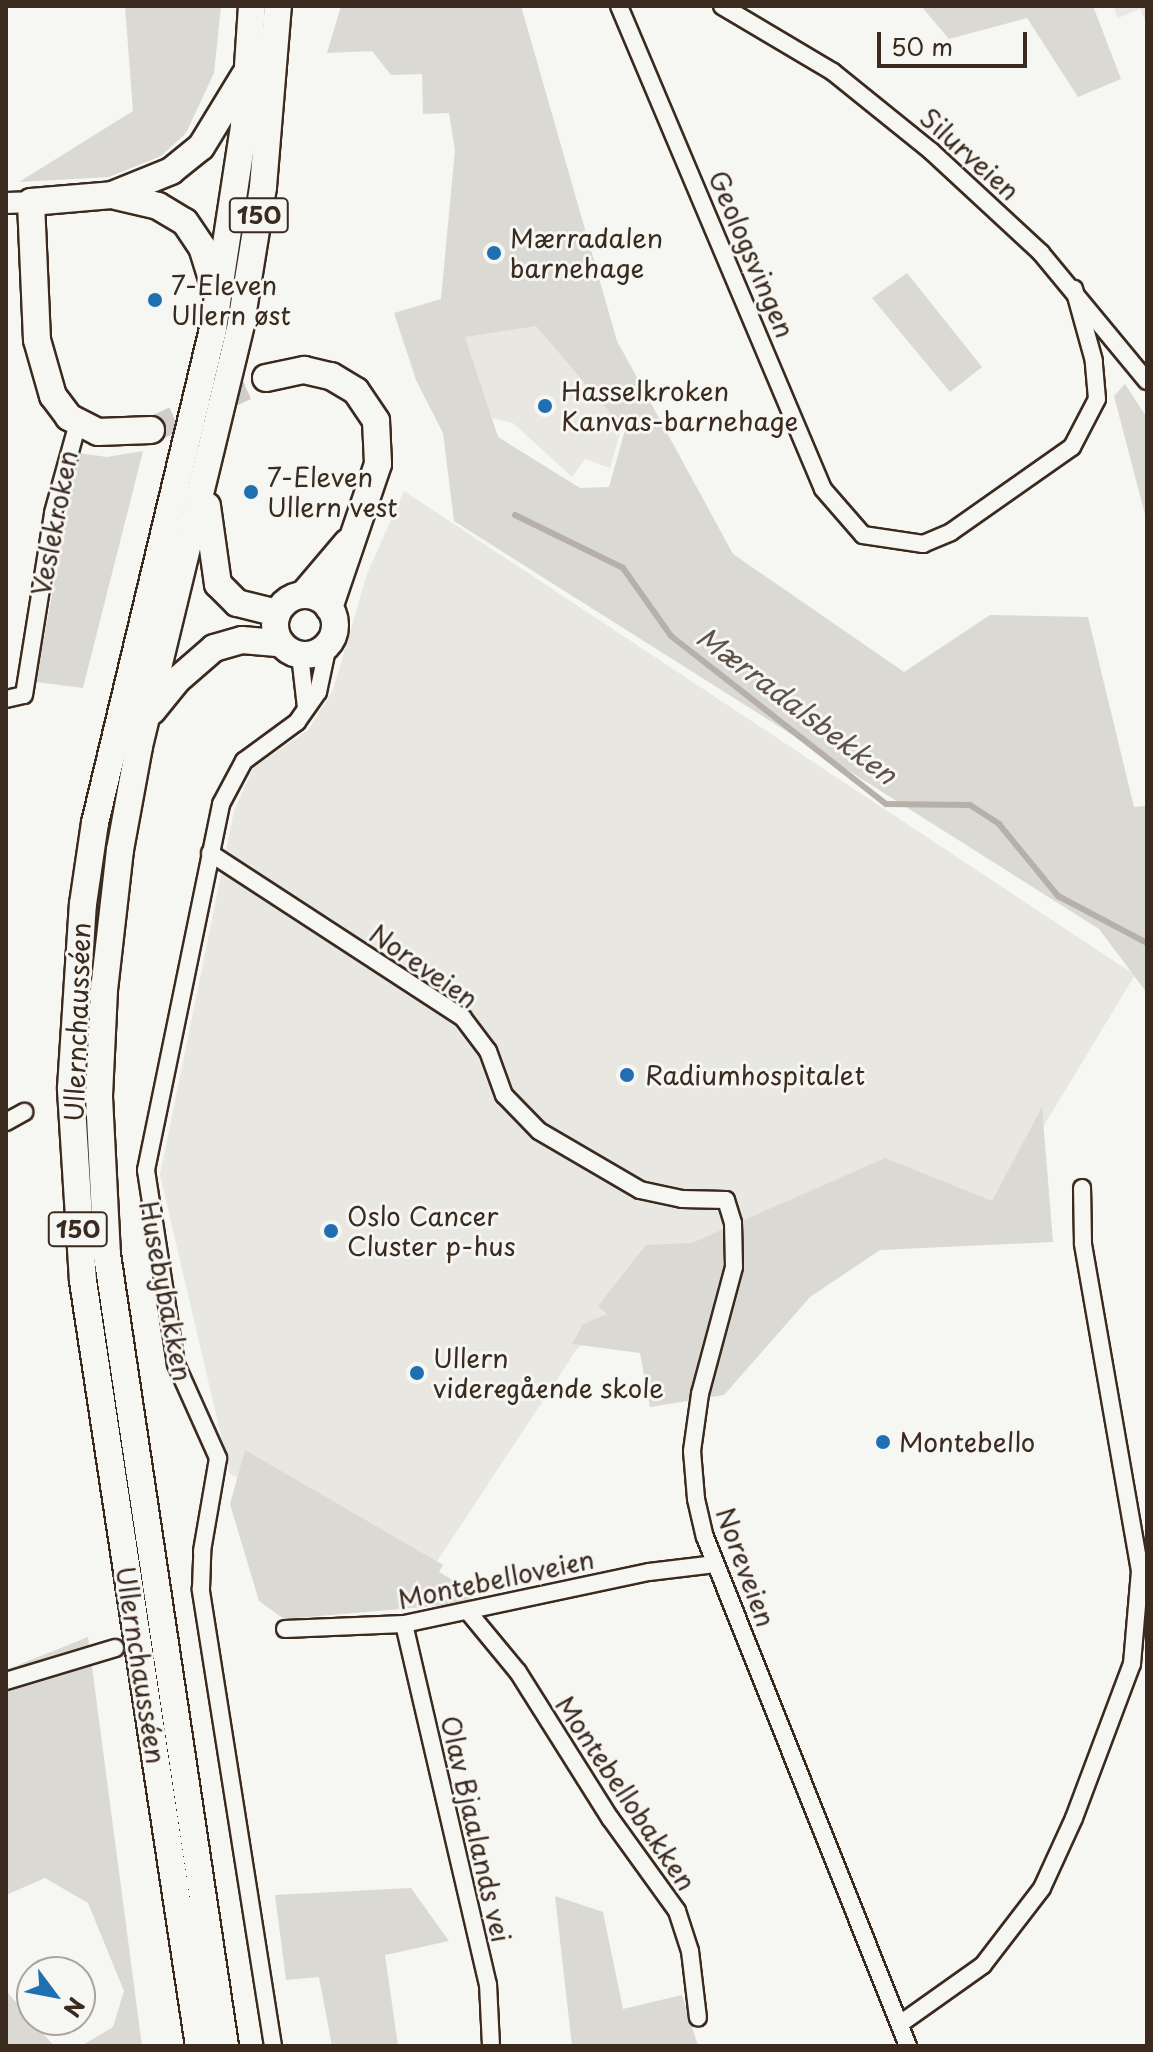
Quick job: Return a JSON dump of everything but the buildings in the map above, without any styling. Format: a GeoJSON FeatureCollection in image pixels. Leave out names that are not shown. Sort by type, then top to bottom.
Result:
{"type":"FeatureCollection","features":[{"type":"Feature","properties":{"kind":"highway","name":"Ullernchausséen"},"geometry":{"type":"LineString","coordinates":[[199,2046],[83,1281],[71,1088],[83,904],[95,823],[219,300],[248,69],[252,6]]}},
{"type":"Feature","properties":{"kind":"highway","name":"Ullernchausséen"},"geometry":{"type":"LineString","coordinates":[[225,2046],[107,1255],[99,1154],[110,923],[145,720],[206,482],[241,323],[263,187],[278,6]]}},
{"type":"Feature","properties":{"kind":"highway","name":"150"},"geometry":{"type":"LineString","coordinates":[[112,195],[189,160],[248,69]]}},
{"type":"Feature","properties":{"kind":"highway","name":"150"},"geometry":{"type":"LineString","coordinates":[[18,202],[112,195],[158,206],[185,222],[202,247],[219,300]]}},
{"type":"Feature","properties":{"kind":"highway","name":"Veslekroken"},"geometry":{"type":"LineString","coordinates":[[18,202],[39,355],[53,396],[78,423]]}},
{"type":"Feature","properties":{"kind":"highway"},"geometry":{"type":"LineString","coordinates":[[266,378],[291,371],[320,372],[356,391],[373,413],[380,435],[378,464],[348,542],[329,608],[335,631],[328,645],[290,649],[277,613],[292,597],[303,595],[329,608]]}},
{"type":"Feature","properties":{"kind":"highway"},"geometry":{"type":"LineString","coordinates":[[78,423],[110,435],[151,430]]}},
{"type":"Feature","properties":{"kind":"highway","name":"150"},"geometry":{"type":"LineString","coordinates":[[206,482],[210,557],[218,584],[245,607],[277,613]]}},
{"type":"Feature","properties":{"kind":"highway"},"geometry":{"type":"LineString","coordinates":[[303,595],[348,542]]}},
{"type":"Feature","properties":{"kind":"highway","name":"150"},"geometry":{"type":"LineString","coordinates":[[145,720],[176,681],[214,648],[242,640],[290,649]]}},
{"type":"Feature","properties":{"kind":"street","name":"Geologsvingen"},"geometry":{"type":"LineString","coordinates":[[619,6],[823,489],[863,535],[923,544],[951,532],[1072,447],[1097,399],[1094,361],[1074,289]]}},
{"type":"Feature","properties":{"kind":"street","name":"Silurveien"},"geometry":{"type":"LineString","coordinates":[[722,6],[797,47],[879,105],[1074,289],[1147,381]]}},
{"type":"Feature","properties":{"kind":"street","name":"Veslekroken"},"geometry":{"type":"LineString","coordinates":[[6,699],[24,695],[53,513],[78,423]]}},
{"type":"Feature","properties":{"kind":"street","name":"Husebybakken"},"geometry":{"type":"LineString","coordinates":[[273,2046],[201,1589],[202,1551],[218,1458],[176,1364],[147,1188],[147,1153],[221,804],[236,772],[306,708],[318,692],[328,645]]}},
{"type":"Feature","properties":{"kind":"street"},"geometry":{"type":"LineString","coordinates":[[290,649],[306,708]]}},
{"type":"Feature","properties":{"kind":"street","name":"Noreveien"},"geometry":{"type":"LineString","coordinates":[[210,853],[463,1018],[488,1051],[504,1095],[539,1131],[640,1190],[682,1199],[726,1200],[733,1223],[734,1267],[700,1394],[692,1451],[696,1499],[716,1564],[908,2046]]}},
{"type":"Feature","properties":{"kind":"street"},"geometry":{"type":"LineString","coordinates":[[6,1122],[24,1112]]}},
{"type":"Feature","properties":{"kind":"street"},"geometry":{"type":"LineString","coordinates":[[900,2024],[983,1965],[1036,1898],[1074,1818],[1132,1664],[1140,1571],[1083,1243],[1082,1188]]}},
{"type":"Feature","properties":{"kind":"street","name":"Montebelloveien"},"geometry":{"type":"LineString","coordinates":[[285,1629],[404,1624],[470,1614],[649,1572],[716,1564]]}},
{"type":"Feature","properties":{"kind":"street","name":"Montebellobakken"},"geometry":{"type":"LineString","coordinates":[[470,1614],[518,1672],[610,1818],[677,1911],[690,1951],[698,2018]]}},
{"type":"Feature","properties":{"kind":"street","name":"Olav Bjaalands vei"},"geometry":{"type":"LineString","coordinates":[[404,1624],[488,1984],[491,2046]]}},
{"type":"Feature","properties":{"kind":"street"},"geometry":{"type":"LineString","coordinates":[[6,1681],[115,1648]]}},
{"type":"Feature","properties":{"kind":"shaded area"},"geometry":{"type":"Polygon","coordinates":[[[125,6],[221,6],[214,73],[186,133],[161,156],[109,177],[19,182],[133,111],[125,6]]]}},
{"type":"Feature","properties":{"kind":"shaded area"},"geometry":{"type":"Polygon","coordinates":[[[341,6],[521,6],[617,341],[733,554],[904,672],[990,615],[1088,617],[1134,807],[1147,806],[1147,993],[1099,929],[454,521],[443,433],[416,380],[394,313],[441,299],[455,150],[449,113],[423,114],[422,74],[391,75],[372,51],[327,53],[341,6]],[[536,326],[465,337],[498,437],[580,488],[609,487],[625,430],[536,326]]]}},
{"type":"Feature","properties":{"kind":"shaded area"},"geometry":{"type":"Polygon","coordinates":[[[921,6],[1093,6],[1121,79],[1078,97],[1027,18],[949,39],[921,6]]]}},
{"type":"Feature","properties":{"kind":"shaded area"},"geometry":{"type":"Polygon","coordinates":[[[1113,6],[1147,6],[1147,24],[1140,9],[1118,18],[1113,6]]]}},
{"type":"Feature","properties":{"kind":"shaded area"},"geometry":{"type":"Polygon","coordinates":[[[907,273],[982,367],[950,392],[872,298],[907,273]]]}},
{"type":"Feature","properties":{"kind":"shaded area","name":"Hasselkroken Kanvas-barnehage"},"geometry":{"type":"Polygon","coordinates":[[[412,323],[584,324],[625,416],[610,468],[585,459],[572,477],[513,423],[478,415],[412,323]]]}},
{"type":"Feature","properties":{"kind":"shaded area"},"geometry":{"type":"Polygon","coordinates":[[[1125,384],[1147,418],[1147,522],[1114,396],[1125,384]]]}},
{"type":"Feature","properties":{"kind":"shaded area"},"geometry":{"type":"Polygon","coordinates":[[[143,451],[83,688],[36,682],[78,453],[107,457],[143,451]]]}},
{"type":"Feature","properties":{"kind":"shaded area","name":"Radiumhospitalet"},"geometry":{"type":"Polygon","coordinates":[[[404,491],[1135,975],[994,1208],[738,1234],[577,1349],[428,1575],[230,1474],[160,1175],[234,811],[253,768],[308,730],[333,690],[367,574],[404,491]]]}},
{"type":"Feature","properties":{"kind":"shaded area"},"geometry":{"type":"Polygon","coordinates":[[[1042,1107],[1053,1242],[880,1250],[810,1297],[724,1395],[650,1407],[640,1353],[572,1344],[583,1324],[607,1314],[598,1306],[646,1245],[692,1243],[885,1158],[992,1201],[1042,1107]]]}},
{"type":"Feature","properties":{"kind":"shaded area"},"geometry":{"type":"Polygon","coordinates":[[[245,1450],[443,1565],[439,1572],[469,1590],[470,1603],[284,1619],[259,1601],[230,1504],[245,1450]]]}},
{"type":"Feature","properties":{"kind":"shaded area"},"geometry":{"type":"Polygon","coordinates":[[[88,1637],[142,2046],[81,2046],[113,2027],[124,1991],[88,1903],[45,1878],[6,1895],[6,1670],[88,1637]]]}},
{"type":"Feature","properties":{"kind":"shaded area"},"geometry":{"type":"Polygon","coordinates":[[[411,1888],[449,1941],[385,1955],[398,2046],[332,2046],[319,1977],[286,1980],[275,1895],[411,1888]]]}},
{"type":"Feature","properties":{"kind":"shaded area"},"geometry":{"type":"Polygon","coordinates":[[[555,1896],[603,1912],[623,2009],[682,1995],[698,2046],[572,2046],[555,1896]]]}},
{"type":"Feature","properties":{"kind":"shaded area"},"geometry":{"type":"Polygon","coordinates":[[[6,1992],[16,2002],[16,2036],[45,2036],[54,2046],[6,2046],[6,1992]]]}},
{"type":"Feature","properties":{"kind":"waterway","name":"Mærradalsbekken"},"geometry":{"type":"LineString","coordinates":[[515,515],[623,568],[671,636],[886,804],[970,805],[999,824],[1058,896],[1147,943]]}},
{"type":"Feature","properties":{"kind":"tunnel"},"geometry":{"type":"LineString","coordinates":[[151,430],[266,378]]}},
{"type":"Feature","properties":{"kind":"place","name":"Mærradalen barnehage"},"geometry":{"type":"Point","coordinates":[494,253]}},
{"type":"Feature","properties":{"kind":"place","name":"7-Eleven Ullern øst"},"geometry":{"type":"Point","coordinates":[155,300]}},
{"type":"Feature","properties":{"kind":"place","name":"Hasselkroken Kanvas-barnehage"},"geometry":{"type":"Point","coordinates":[545,406]}},
{"type":"Feature","properties":{"kind":"place","name":"7-Eleven Ullern vest"},"geometry":{"type":"Point","coordinates":[251,492]}},
{"type":"Feature","properties":{"kind":"place","name":"Radiumhospitalet"},"geometry":{"type":"Point","coordinates":[627,1075]}},
{"type":"Feature","properties":{"kind":"place","name":"Oslo Cancer Cluster p-hus"},"geometry":{"type":"Point","coordinates":[331,1231]}},
{"type":"Feature","properties":{"kind":"place","name":"Ullern videregående skole"},"geometry":{"type":"Point","coordinates":[417,1373]}},
{"type":"Feature","properties":{"kind":"place","name":"Montebello"},"geometry":{"type":"Point","coordinates":[883,1442]}}]}
